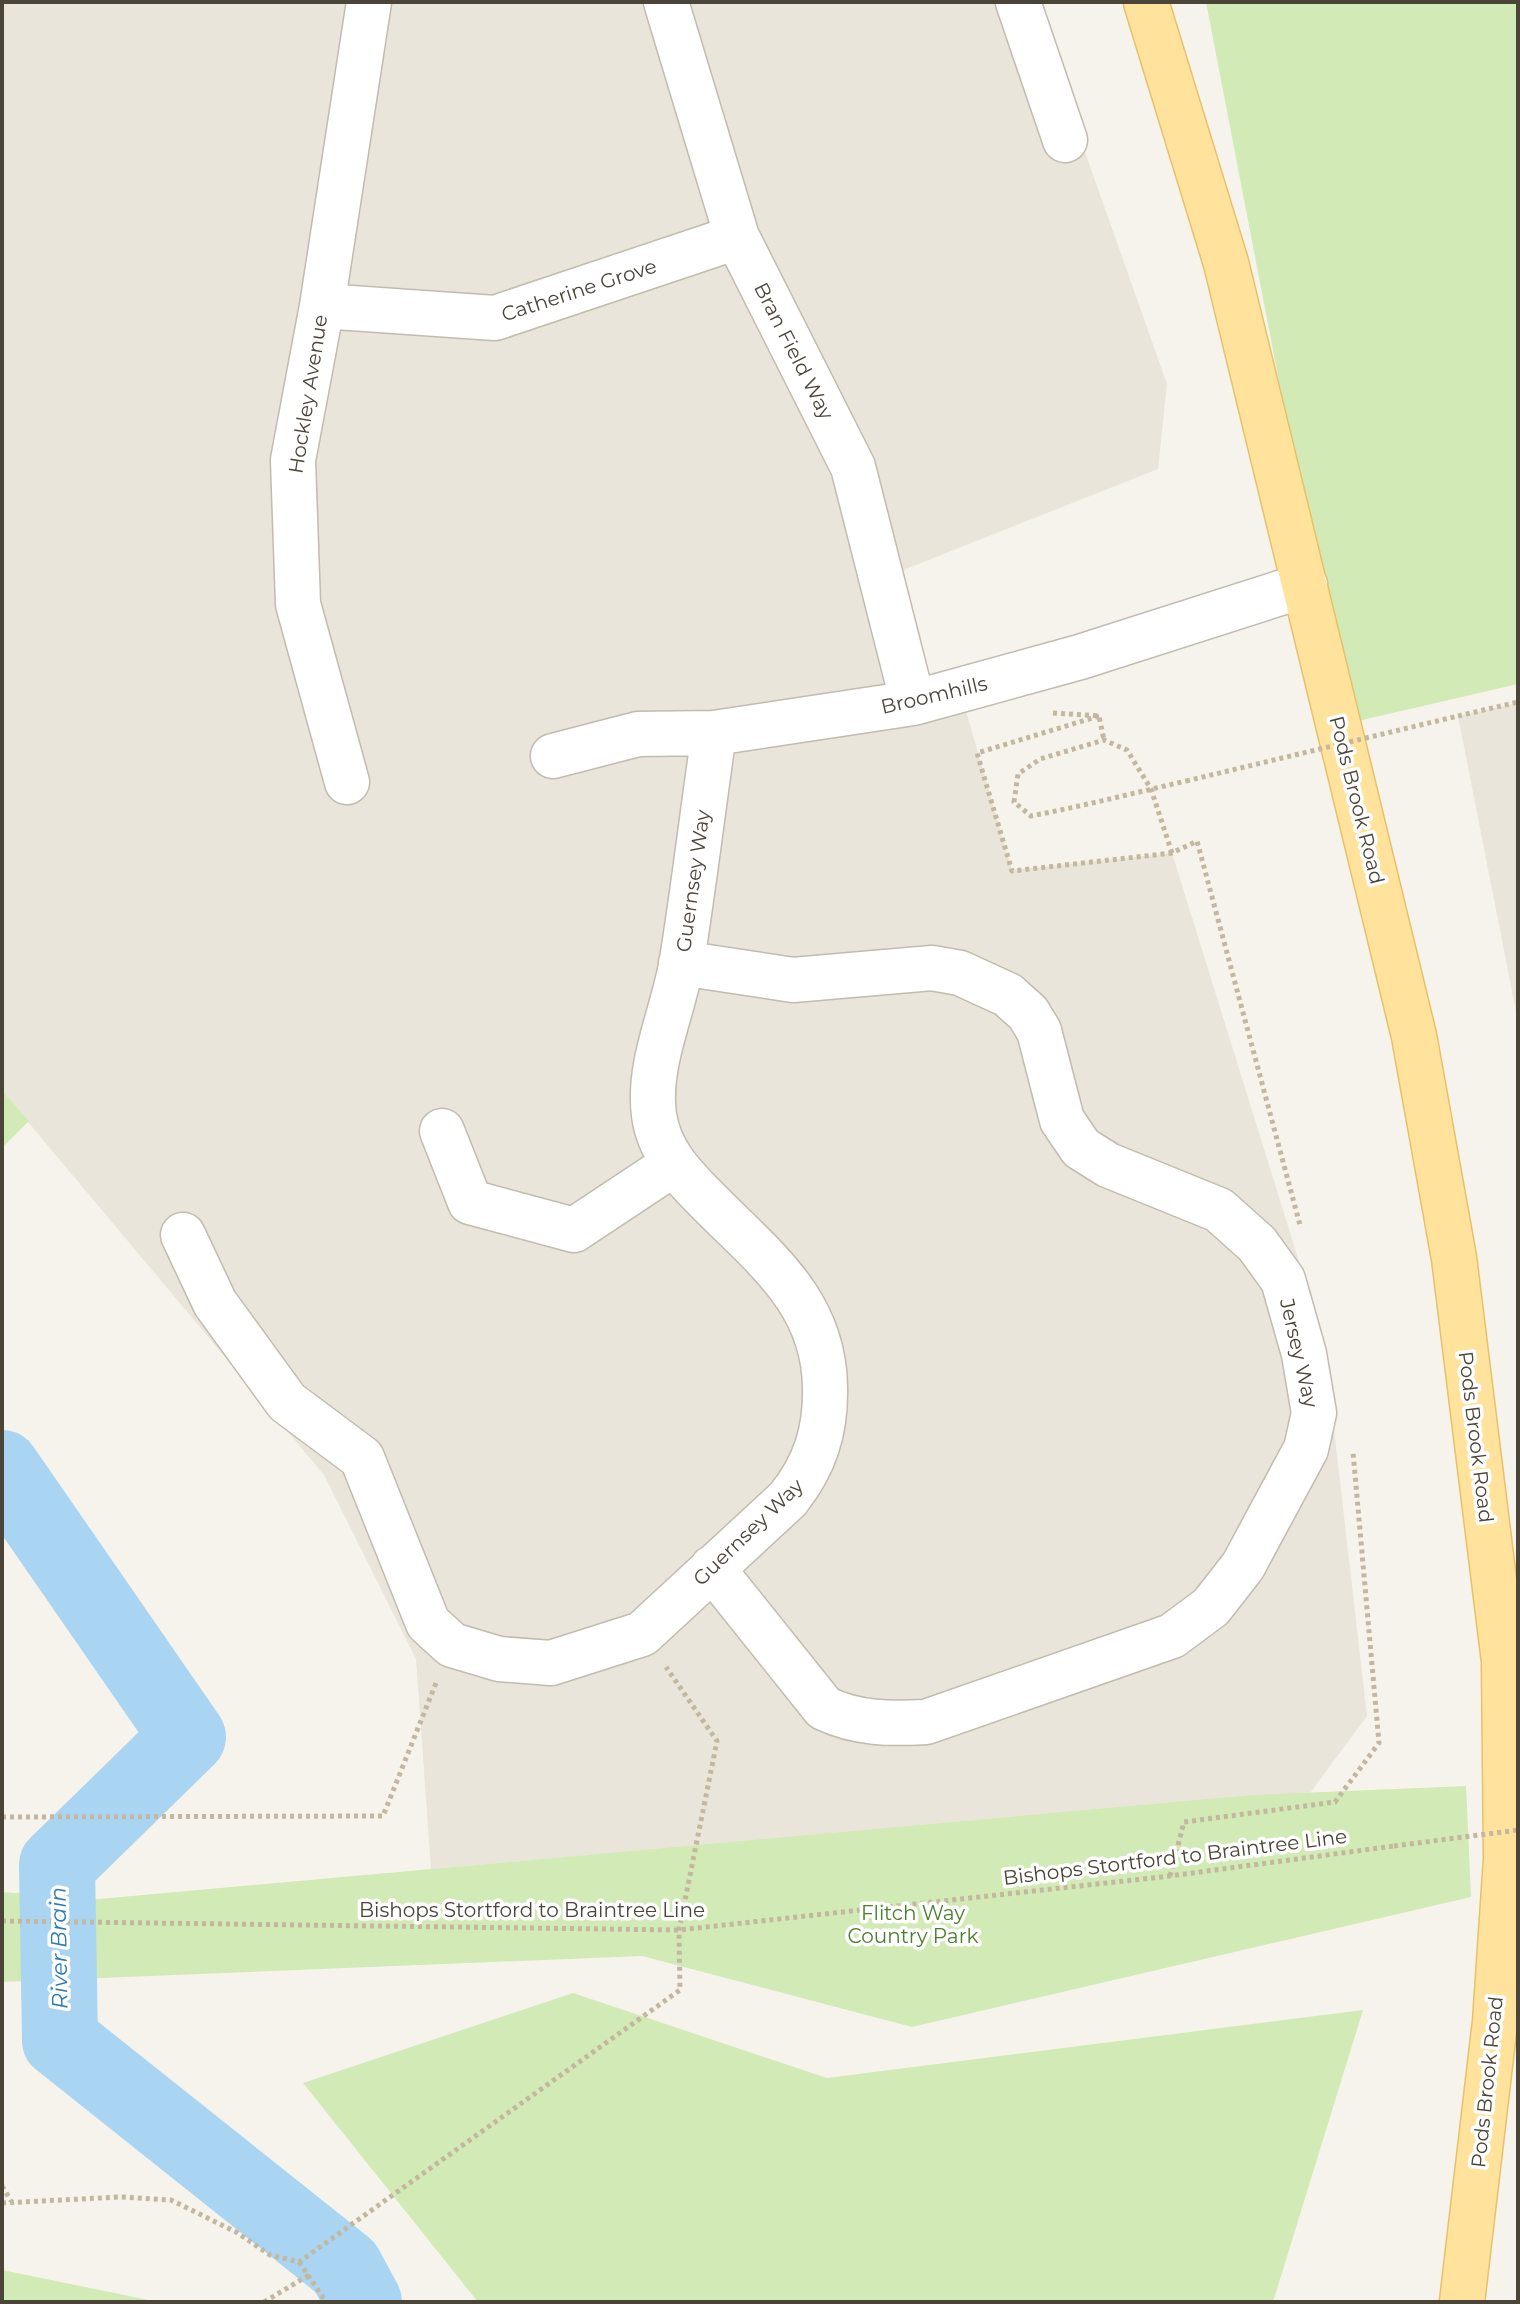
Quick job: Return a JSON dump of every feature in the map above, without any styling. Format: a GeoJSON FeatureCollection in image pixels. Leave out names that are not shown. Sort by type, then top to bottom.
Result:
{"type":"FeatureCollection","features":[{"type":"Feature","properties":{"kind":"main road","name":"Pods Brook Road"},"geometry":{"type":"LineString","coordinates":[[1146,2],[1226,263],[1305,585],[1414,1036],[1454,1258],[1504,1661],[1506,1859],[1495,2022],[1462,2302]]}},
{"type":"Feature","properties":{"kind":"street","name":"Hockley Avenue"},"geometry":{"type":"LineString","coordinates":[[347,782],[298,604],[293,460],[322,306],[369,2]]}},
{"type":"Feature","properties":{"kind":"street","name":"Bran Field Way"},"geometry":{"type":"LineString","coordinates":[[666,2],[737,237],[853,467],[913,703]]}},
{"type":"Feature","properties":{"kind":"street"},"geometry":{"type":"LineString","coordinates":[[1018,2],[1065,140]]}},
{"type":"Feature","properties":{"kind":"street","name":"Catherine Grove"},"geometry":{"type":"LineString","coordinates":[[322,306],[495,318],[737,237]]}},
{"type":"Feature","properties":{"kind":"street","name":"Broomhills"},"geometry":{"type":"LineString","coordinates":[[553,756],[638,734],[714,733],[913,703],[1080,657],[1305,585]]}},
{"type":"Feature","properties":{"kind":"street","name":"Guernsey Way"},"geometry":{"type":"LineString","coordinates":[[452,1645],[499,1659],[551,1663],[642,1634],[788,1499],[807,1474],[819,1449],[826,1400],[825,1358],[814,1324],[793,1287],[672,1165],[654,1116],[654,1077],[681,963],[714,733]]}},
{"type":"Feature","properties":{"kind":"street","name":"Jersey Way"},"geometry":{"type":"LineString","coordinates":[[681,963],[793,980],[932,968],[960,973],[1008,995],[1028,1013],[1039,1031],[1062,1120],[1081,1148],[1108,1165],[1219,1210],[1257,1244],[1283,1280],[1304,1354],[1314,1413],[1306,1449],[1243,1566],[1211,1607],[1172,1636],[926,1722],[889,1724],[844,1717],[824,1708],[712,1568]]}},
{"type":"Feature","properties":{"kind":"street"},"geometry":{"type":"LineString","coordinates":[[442,1131],[470,1202],[574,1230],[672,1165]]}},
{"type":"Feature","properties":{"kind":"street"},"geometry":{"type":"LineString","coordinates":[[183,1235],[215,1303],[287,1402],[362,1458],[428,1623],[452,1645]]}},
{"type":"Feature","properties":{"kind":"path"},"geometry":{"type":"LineString","coordinates":[[1172,853],[1151,789],[1127,750],[1104,740],[1040,759],[1018,774],[1014,802],[1031,816],[1151,789],[1186,781],[1518,702]]}},
{"type":"Feature","properties":{"kind":"path"},"geometry":{"type":"LineString","coordinates":[[1099,716],[977,753],[1012,871],[1172,853],[1197,841],[1304,1240]]}},
{"type":"Feature","properties":{"kind":"path"},"geometry":{"type":"LineString","coordinates":[[1170,1876],[1184,1822],[1335,1802],[1379,1743],[1352,1441]]}},
{"type":"Feature","properties":{"kind":"path"},"geometry":{"type":"LineString","coordinates":[[299,2262],[680,1990],[679,1930],[717,1741],[642,1634]]}},
{"type":"Feature","properties":{"kind":"path"},"geometry":{"type":"LineString","coordinates":[[2,1817],[383,1816],[452,1645]]}},
{"type":"Feature","properties":{"kind":"path","name":"Bishops Stortford to Braintree Line"},"geometry":{"type":"LineString","coordinates":[[2,1921],[679,1930],[1170,1876],[1518,1830]]}},
{"type":"Feature","properties":{"kind":"path"},"geometry":{"type":"LineString","coordinates":[[2,2186],[11,2201]]}},
{"type":"Feature","properties":{"kind":"path"},"geometry":{"type":"LineString","coordinates":[[2,2203],[120,2197],[171,2200],[236,2232],[270,2255],[299,2262],[326,2302]]}},
{"type":"Feature","properties":{"kind":"path"},"geometry":{"type":"LineString","coordinates":[[264,2302],[309,2275]]}},
{"type":"Feature","properties":{"kind":"shaded area"},"geometry":{"type":"Polygon","coordinates":[[[2,2],[1032,2],[1167,384],[1158,469],[906,569],[873,602],[913,703],[963,701],[1012,870],[1172,853],[1324,1342],[1367,1716],[1310,1793],[431,1869],[416,1659],[324,1475],[2,1091],[2,2]]]}},
{"type":"Feature","properties":{"kind":"shaded area"},"geometry":{"type":"Polygon","coordinates":[[[1518,703],[1518,1022],[1458,716],[1518,703]]]}},
{"type":"Feature","properties":{"kind":"green space"},"geometry":{"type":"Polygon","coordinates":[[[1206,2],[1518,2],[1518,684],[1345,724],[1206,2]]]}},
{"type":"Feature","properties":{"kind":"green space"},"geometry":{"type":"Polygon","coordinates":[[[2,1091],[29,1121],[2,1148],[2,1091]]]}},
{"type":"Feature","properties":{"kind":"green space","name":"Flitch Way Country Park"},"geometry":{"type":"Polygon","coordinates":[[[1466,1786],[1471,1897],[912,2027],[642,1956],[2,1982],[2,1892],[99,1899],[1253,1795],[1466,1786]]]}},
{"type":"Feature","properties":{"kind":"green space"},"geometry":{"type":"Polygon","coordinates":[[[573,1993],[827,2078],[1363,2010],[1273,2302],[478,2302],[303,2083],[573,1993]]]}},
{"type":"Feature","properties":{"kind":"green space"},"geometry":{"type":"Polygon","coordinates":[[[2,2270],[158,2302],[2,2302],[2,2270]]]}},
{"type":"Feature","properties":{"kind":"waterway","name":"River Brain"},"geometry":{"type":"LineString","coordinates":[[2,1468],[188,1737],[57,1865],[60,2040],[345,2267],[364,2302]]}}]}
